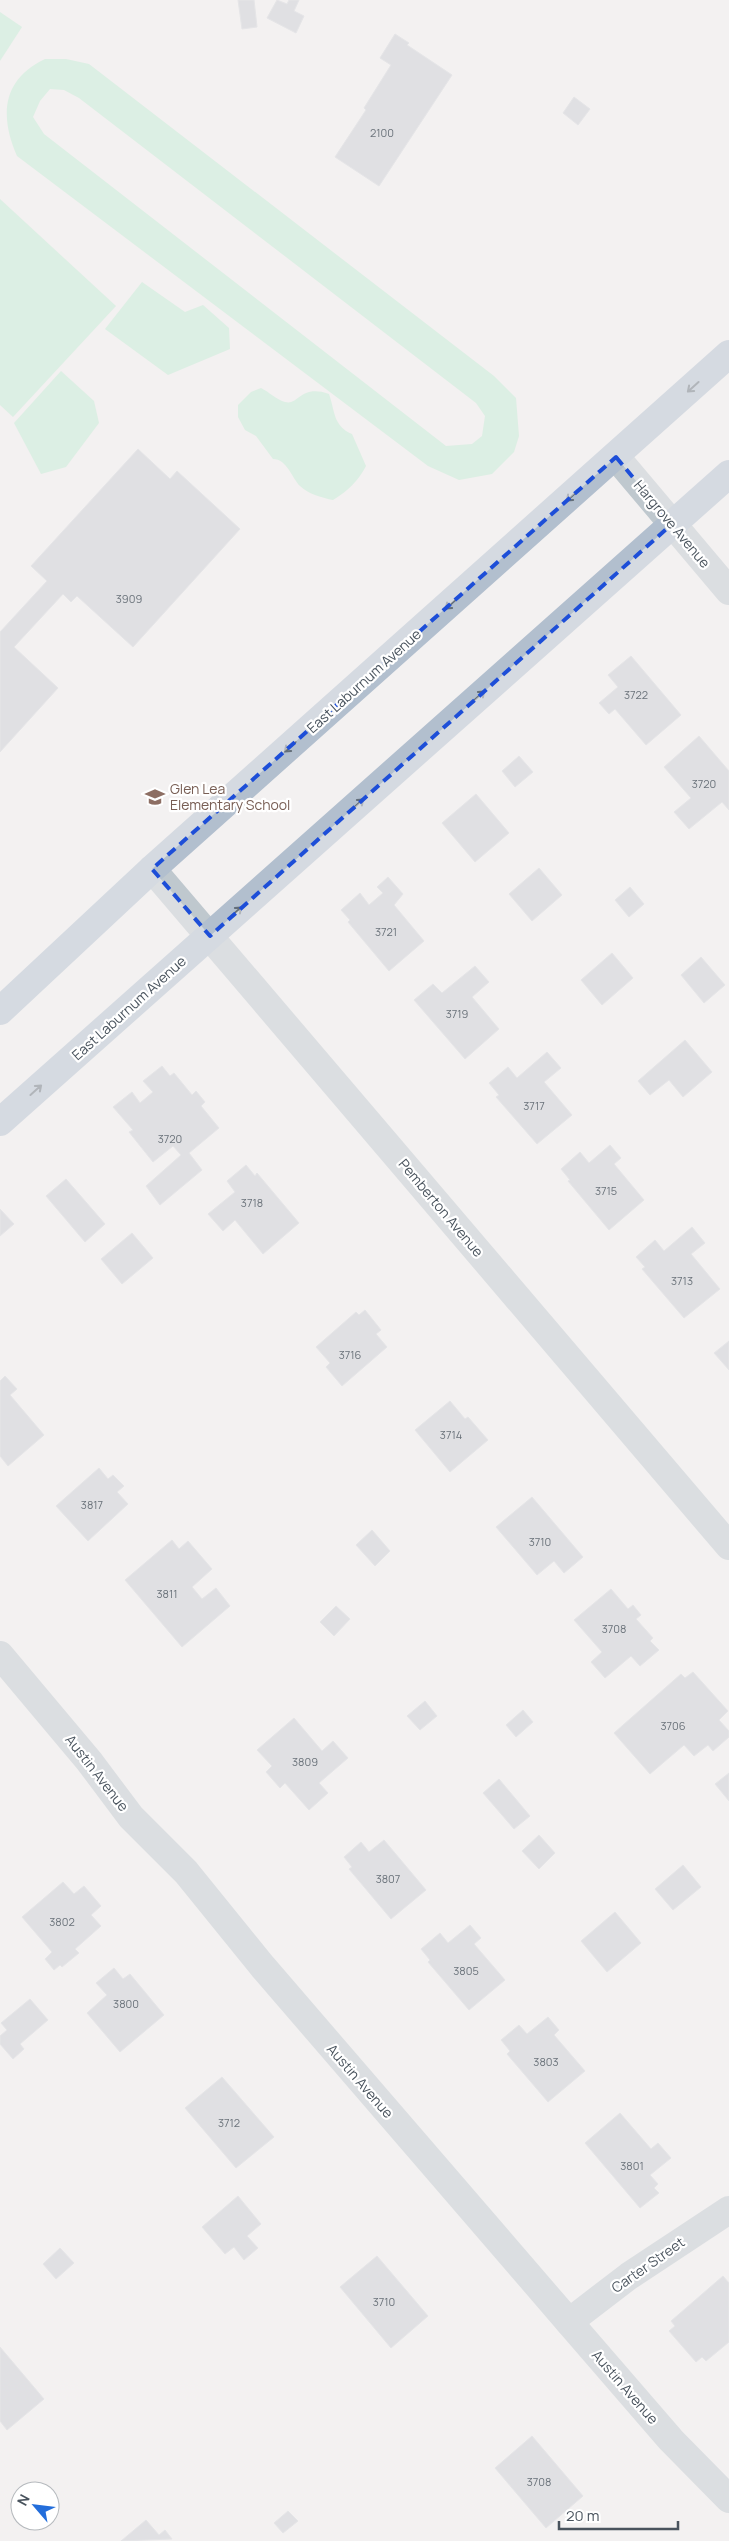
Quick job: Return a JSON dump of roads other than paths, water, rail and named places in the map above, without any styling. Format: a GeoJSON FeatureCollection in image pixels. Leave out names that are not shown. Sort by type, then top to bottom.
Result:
{"type":"FeatureCollection","features":[{"type":"Feature","properties":{"kind":"main road","name":"East Laburnum Avenue"},"geometry":{"type":"LineString","coordinates":[[0,1011],[152,869],[616,457],[729,354]]}},
{"type":"Feature","properties":{"kind":"main road","name":"East Laburnum Avenue"},"geometry":{"type":"LineString","coordinates":[[0,1122],[729,474]]}},
{"type":"Feature","properties":{"kind":"street","name":"Hargrove Avenue"},"geometry":{"type":"LineString","coordinates":[[616,457],[729,591]]}},
{"type":"Feature","properties":{"kind":"street","name":"Pemberton Avenue"},"geometry":{"type":"LineString","coordinates":[[152,869],[729,1546]]}},
{"type":"Feature","properties":{"kind":"street","name":"Austin Avenue"},"geometry":{"type":"LineString","coordinates":[[0,1655],[89,1761],[131,1817],[186,1872],[263,1967],[569,2322],[672,2440],[729,2499]]}},
{"type":"Feature","properties":{"kind":"street","name":"Carter Street"},"geometry":{"type":"LineString","coordinates":[[569,2322],[629,2276],[729,2210]]}},
{"type":"Feature","properties":{"kind":"place","name":"Glen Lea Elementary School"},"geometry":{"type":"Point","coordinates":[155,797]}}]}
